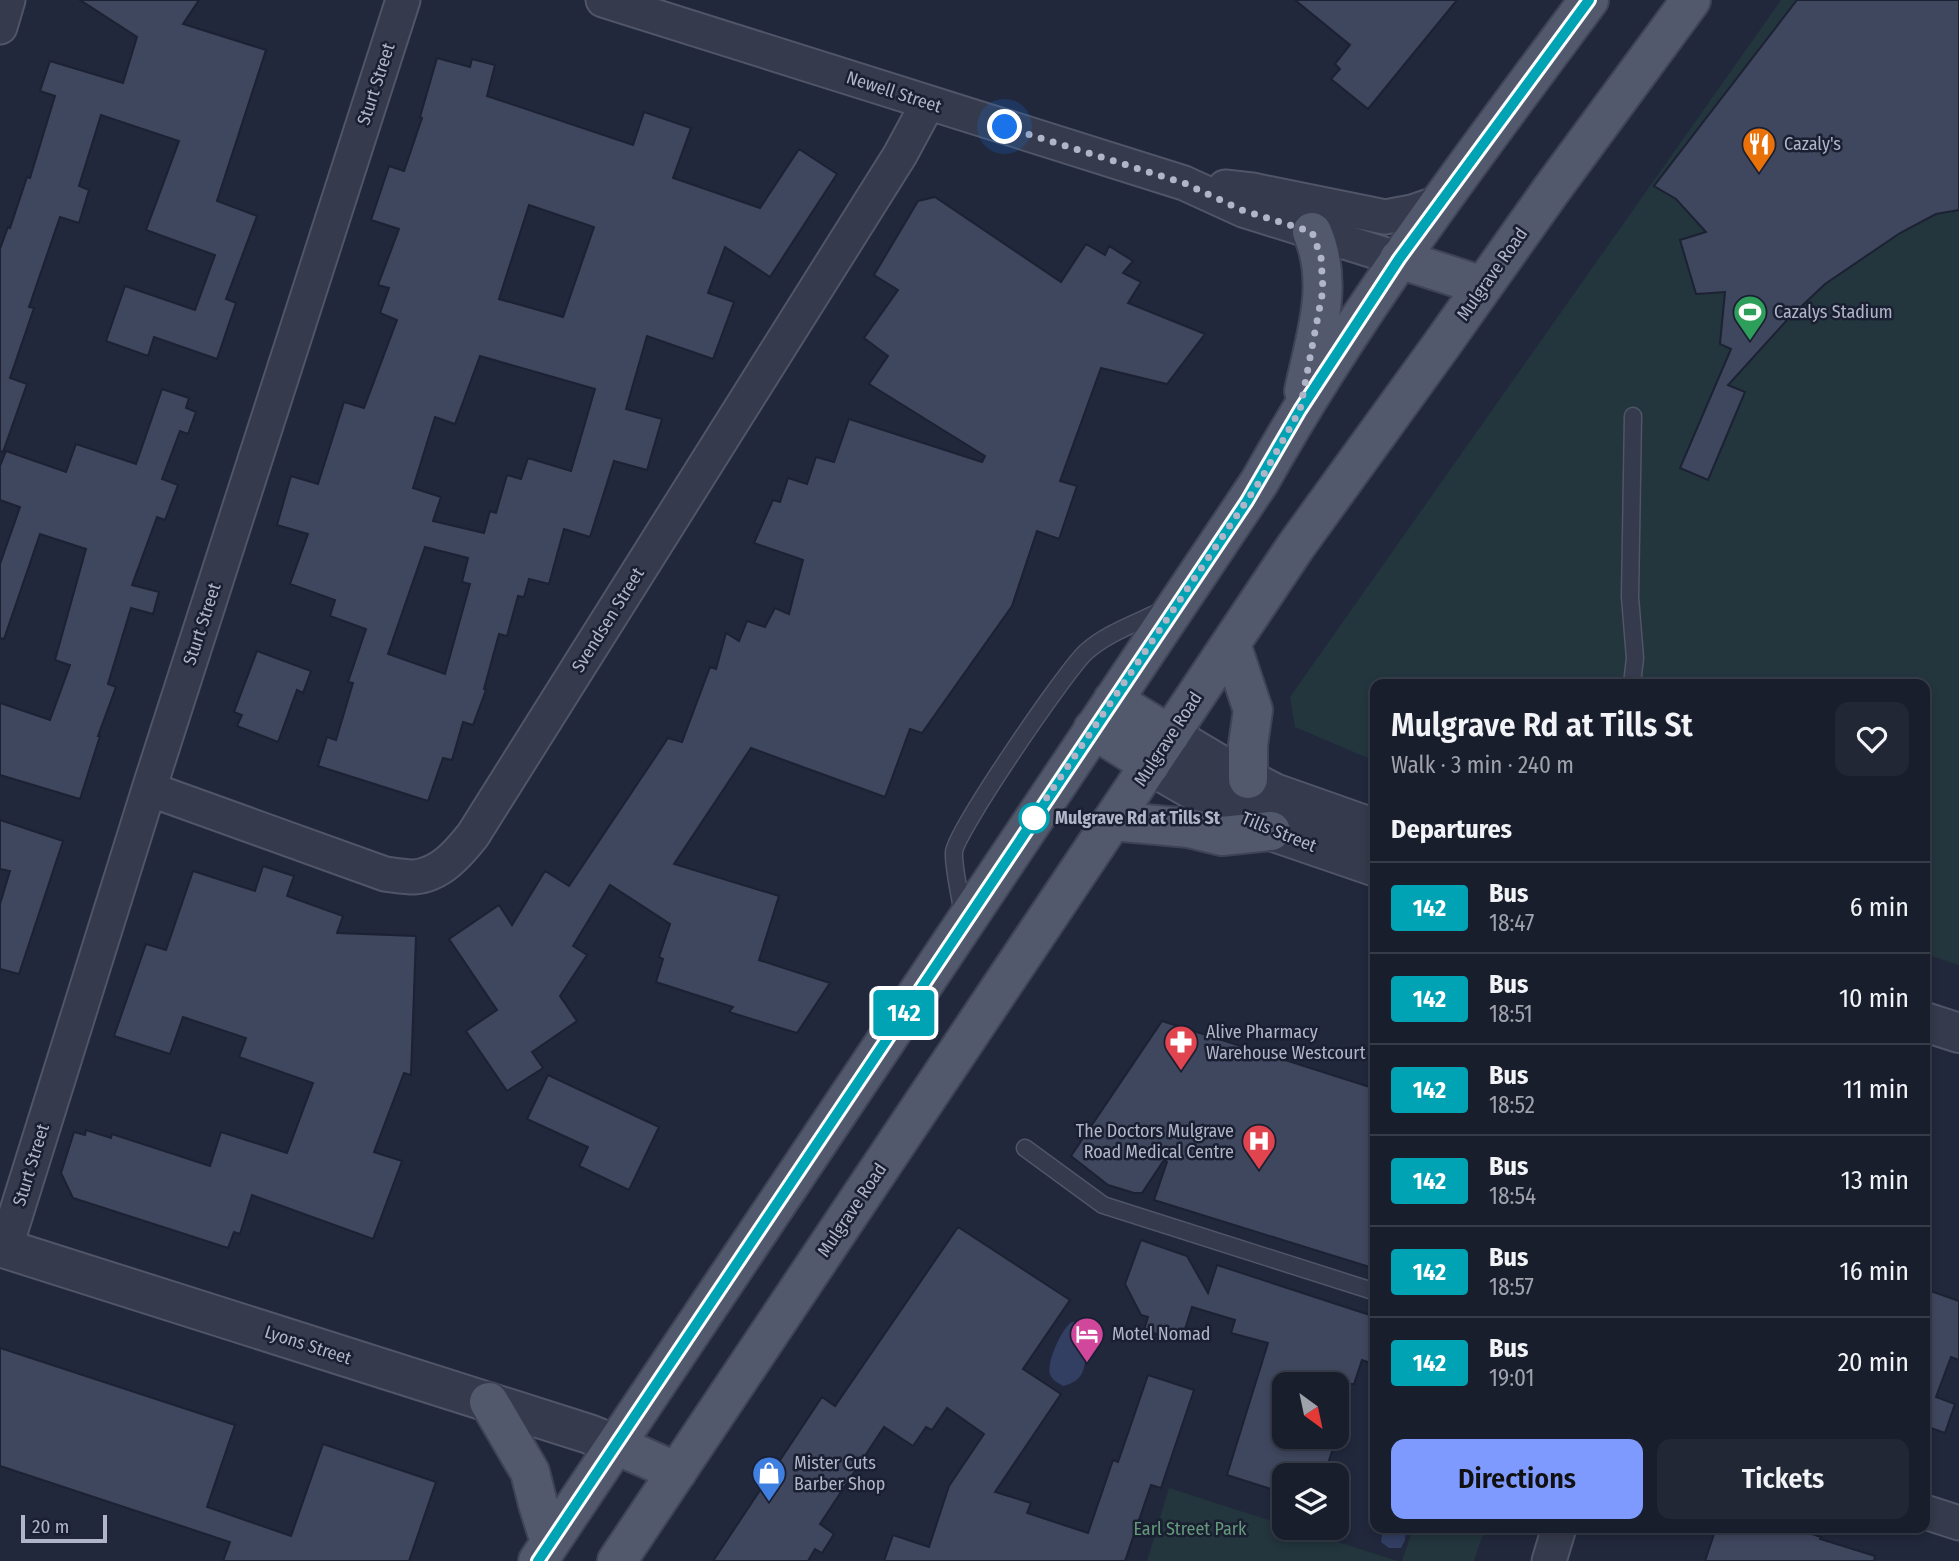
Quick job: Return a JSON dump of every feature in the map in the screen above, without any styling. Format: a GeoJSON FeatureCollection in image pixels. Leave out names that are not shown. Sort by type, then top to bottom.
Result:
{"type":"FeatureCollection","features":[{"type":"Feature","properties":{"kind":"main road"},"geometry":{"type":"LineString","coordinates":[[544,1552],[1260,481],[1300,410],[1399,259],[1589,0]]}},
{"type":"Feature","properties":{"kind":"main road","name":"Mulgrave Road"},"geometry":{"type":"LineString","coordinates":[[617,1561],[1296,546],[1691,0]]}},
{"type":"Feature","properties":{"kind":"main road"},"geometry":{"type":"LineString","coordinates":[[1300,410],[1323,290],[1321,257],[1312,232]]}},
{"type":"Feature","properties":{"kind":"main road"},"geometry":{"type":"LineString","coordinates":[[1399,259],[1483,286]]}},
{"type":"Feature","properties":{"kind":"main road"},"geometry":{"type":"LineString","coordinates":[[1231,644],[1253,710],[1248,745],[1248,779]]}},
{"type":"Feature","properties":{"kind":"main road"},"geometry":{"type":"LineString","coordinates":[[1103,714],[1160,750]]}},
{"type":"Feature","properties":{"kind":"main road"},"geometry":{"type":"LineString","coordinates":[[1113,821],[1189,828],[1222,836],[1271,831]]}},
{"type":"Feature","properties":{"kind":"main road"},"geometry":{"type":"LineString","coordinates":[[489,1402],[530,1472],[538,1504],[544,1552]]}},
{"type":"Feature","properties":{"kind":"main road"},"geometry":{"type":"LineString","coordinates":[[616,1445],[677,1472]]}},
{"type":"Feature","properties":{"kind":"street"},"geometry":{"type":"LineString","coordinates":[[0,27],[8,0]]}},
{"type":"Feature","properties":{"kind":"street","name":"Sturt Street"},"geometry":{"type":"LineString","coordinates":[[2,1248],[403,0]]}},
{"type":"Feature","properties":{"kind":"street","name":"Newell Street"},"geometry":{"type":"LineString","coordinates":[[603,0],[1184,183],[1242,210],[1399,259]]}},
{"type":"Feature","properties":{"kind":"street","name":"Svendsen Street"},"geometry":{"type":"LineString","coordinates":[[149,789],[385,874],[414,877],[436,870],[455,858],[473,835],[900,155],[928,103]]}},
{"type":"Feature","properties":{"kind":"street","name":"Newell Street"},"geometry":{"type":"LineString","coordinates":[[1184,183],[1252,190],[1385,217],[1412,212],[1441,202]]}},
{"type":"Feature","properties":{"kind":"street","name":"Tills Street"},"geometry":{"type":"LineString","coordinates":[[1160,750],[1248,779],[1302,804],[1370,828]]}},
{"type":"Feature","properties":{"kind":"street","name":"Tills Street"},"geometry":{"type":"LineString","coordinates":[[1160,750],[1240,817],[1271,831],[1370,865]]}},
{"type":"Feature","properties":{"kind":"street"},"geometry":{"type":"LineString","coordinates":[[1930,1024],[1959,1033]]}},
{"type":"Feature","properties":{"kind":"street","name":"Lyons Street"},"geometry":{"type":"LineString","coordinates":[[2,1248],[589,1434],[616,1445]]}},
{"type":"Feature","properties":{"kind":"street"},"geometry":{"type":"LineString","coordinates":[[1930,1514],[1959,1523]]}},
{"type":"Feature","properties":{"kind":"street"},"geometry":{"type":"LineString","coordinates":[[1549,1561],[1557,1533]]}},
{"type":"Feature","properties":{"kind":"lane"},"geometry":{"type":"LineString","coordinates":[[1633,416],[1630,597],[1635,658],[1633,679]]}},
{"type":"Feature","properties":{"kind":"lane"},"geometry":{"type":"LineString","coordinates":[[964,921],[954,852],[977,808],[1060,684],[1085,653],[1098,642],[1179,602]]}},
{"type":"Feature","properties":{"kind":"lane"},"geometry":{"type":"LineString","coordinates":[[1026,1148],[1103,1205],[1370,1290]]}},
{"type":"Feature","properties":{"kind":"green space","name":"Cazalys Stadium"},"geometry":{"type":"Polygon","coordinates":[[[1781,0],[1959,0],[1959,965],[1930,956],[1930,679],[1370,679],[1370,759],[1295,727],[1290,697],[1781,0]]]}},
{"type":"Feature","properties":{"kind":"green space","name":"Earl Street Park"},"geometry":{"type":"Polygon","coordinates":[[[1169,1488],[1272,1521],[1272,1540],[1331,1540],[1398,1561],[1147,1561],[1169,1488]]]}},
{"type":"Feature","properties":{"kind":"green space"},"geometry":{"type":"Polygon","coordinates":[[[1411,1533],[1483,1533],[1474,1561],[1402,1561],[1411,1533]]]}},
{"type":"Feature","properties":{"kind":"water"},"geometry":{"type":"Polygon","coordinates":[[[1072,1322],[1077,1322],[1083,1332],[1085,1361],[1078,1378],[1063,1386],[1052,1378],[1049,1369],[1060,1338],[1072,1322]]]}},
{"type":"Feature","properties":{"kind":"water"},"geometry":{"type":"Polygon","coordinates":[[[1406,1533],[1401,1548],[1389,1548],[1381,1542],[1382,1535],[1406,1533]]]}},
{"type":"Feature","properties":{"kind":"building"},"geometry":{"type":"Polygon","coordinates":[[[80,0],[199,0],[183,24],[266,50],[217,201],[257,216],[226,299],[236,303],[217,359],[154,337],[148,356],[106,341],[125,286],[195,310],[215,255],[146,230],[179,141],[101,115],[79,186],[89,190],[79,223],[60,217],[29,307],[34,308],[10,378],[27,384],[3,452],[0,451],[0,249],[27,177],[30,178],[55,96],[40,91],[50,61],[123,83],[137,37],[80,0]]]}},
{"type":"Feature","properties":{"kind":"building"},"geometry":{"type":"Polygon","coordinates":[[[1295,0],[1457,0],[1368,109],[1331,79],[1340,69],[1335,64],[1350,45],[1295,0]]]}},
{"type":"Feature","properties":{"kind":"building"},"geometry":{"type":"Polygon","coordinates":[[[1797,0],[1959,0],[1959,210],[1936,214],[1900,233],[1825,284],[1788,319],[1728,385],[1745,392],[1708,480],[1680,468],[1731,349],[1720,344],[1725,292],[1696,294],[1680,240],[1706,232],[1676,199],[1654,186],[1797,0]]]}},
{"type":"Feature","properties":{"kind":"building"},"geometry":{"type":"Polygon","coordinates":[[[437,58],[470,67],[472,59],[495,65],[487,96],[633,145],[644,112],[691,128],[673,178],[760,208],[799,149],[837,174],[770,277],[725,247],[708,293],[734,302],[713,359],[647,336],[626,409],[662,419],[647,470],[614,461],[590,537],[564,529],[549,584],[529,579],[524,597],[518,596],[507,636],[499,634],[484,689],[486,690],[473,725],[463,722],[452,760],[443,758],[428,801],[318,766],[327,737],[336,740],[353,683],[348,682],[366,629],[330,616],[335,600],[290,584],[308,534],[277,525],[291,476],[318,484],[344,402],[364,408],[397,320],[380,313],[389,288],[378,285],[399,229],[371,220],[389,166],[404,171],[422,118],[420,117],[437,58]],[[529,205],[499,299],[563,317],[594,227],[529,205]],[[480,356],[455,424],[435,417],[413,488],[441,497],[433,521],[484,533],[490,511],[496,513],[507,475],[521,479],[528,458],[571,471],[595,389],[480,356]],[[425,547],[388,654],[445,674],[470,584],[462,582],[468,558],[425,547]]]}},
{"type":"Feature","properties":{"kind":"building"},"geometry":{"type":"Polygon","coordinates":[[[935,197],[1061,282],[1086,244],[1105,255],[1109,246],[1133,261],[1123,273],[1141,282],[1128,303],[1205,334],[1167,384],[1101,368],[1060,481],[1077,486],[1059,539],[1037,531],[1012,606],[922,733],[910,729],[885,797],[751,748],[674,864],[779,896],[759,960],[830,983],[797,1033],[729,1012],[733,1007],[656,982],[663,959],[659,957],[670,924],[610,885],[573,946],[587,955],[560,996],[577,1021],[532,1052],[543,1068],[507,1091],[466,1031],[497,1010],[449,939],[499,905],[512,925],[545,871],[569,886],[668,738],[682,742],[710,667],[716,669],[726,633],[739,641],[747,621],[765,627],[775,608],[789,614],[803,560],[754,543],[773,500],[780,502],[788,478],[807,484],[816,457],[834,462],[849,419],[982,462],[985,456],[869,384],[888,356],[864,338],[898,290],[874,275],[918,201],[935,197]]]}},
{"type":"Feature","properties":{"kind":"building"},"geometry":{"type":"Polygon","coordinates":[[[162,389],[189,398],[186,408],[196,412],[188,434],[180,431],[162,479],[178,485],[165,520],[157,517],[132,585],[159,592],[153,614],[131,608],[108,684],[116,687],[98,736],[80,799],[0,775],[0,703],[50,720],[70,665],[55,660],[86,549],[40,534],[4,639],[0,638],[0,564],[20,507],[0,500],[0,466],[6,451],[66,472],[76,444],[136,464],[162,389]]]}},
{"type":"Feature","properties":{"kind":"building"},"geometry":{"type":"Polygon","coordinates":[[[257,651],[311,671],[303,693],[297,690],[278,742],[237,726],[242,715],[234,712],[257,651]]]}},
{"type":"Feature","properties":{"kind":"building"},"geometry":{"type":"Polygon","coordinates":[[[0,820],[63,841],[19,974],[0,969],[0,904],[10,871],[0,869],[0,820]]]}},
{"type":"Feature","properties":{"kind":"building"},"geometry":{"type":"Polygon","coordinates":[[[263,866],[294,876],[287,896],[343,916],[337,933],[416,936],[411,1075],[404,1073],[374,1152],[402,1161],[373,1239],[252,1195],[240,1234],[234,1232],[228,1248],[73,1198],[61,1173],[74,1132],[85,1135],[86,1130],[111,1138],[112,1134],[210,1166],[221,1132],[287,1153],[313,1083],[239,1057],[246,1038],[183,1017],[170,1054],[114,1036],[146,944],[166,950],[193,871],[255,891],[263,866]]]}},
{"type":"Feature","properties":{"kind":"building"},"geometry":{"type":"Polygon","coordinates":[[[1162,1021],[1370,1087],[1370,1267],[1154,1200],[1167,1162],[1164,1160],[1142,1193],[1134,1193],[1108,1185],[1071,1156],[1162,1021]]]}},
{"type":"Feature","properties":{"kind":"building"},"geometry":{"type":"Polygon","coordinates":[[[548,1075],[659,1127],[629,1190],[579,1166],[588,1147],[527,1119],[548,1075]]]}},
{"type":"Feature","properties":{"kind":"building"},"geometry":{"type":"Polygon","coordinates":[[[958,1227],[1070,1300],[1023,1369],[1061,1394],[995,1492],[1031,1503],[1027,1513],[1088,1533],[1113,1460],[1118,1462],[1148,1375],[1194,1390],[1161,1488],[1151,1485],[1125,1561],[884,1561],[893,1535],[929,1547],[949,1486],[984,1434],[947,1408],[932,1430],[926,1427],[913,1446],[884,1427],[820,1524],[834,1534],[822,1553],[815,1549],[808,1561],[713,1561],[822,1397],[835,1406],[958,1227]]]}},
{"type":"Feature","properties":{"kind":"building"},"geometry":{"type":"Polygon","coordinates":[[[1141,1240],[1187,1256],[1208,1293],[1217,1265],[1370,1315],[1370,1363],[1362,1360],[1354,1384],[1349,1384],[1349,1372],[1272,1372],[1272,1449],[1333,1449],[1328,1463],[1272,1463],[1272,1489],[1227,1475],[1268,1343],[1231,1333],[1235,1320],[1192,1307],[1181,1342],[1144,1330],[1148,1317],[1141,1315],[1125,1284],[1141,1240]]]}},
{"type":"Feature","properties":{"kind":"building"},"geometry":{"type":"Polygon","coordinates":[[[1930,1291],[1959,1301],[1959,1360],[1951,1357],[1936,1397],[1955,1404],[1945,1433],[1930,1428],[1930,1291]]]}},
{"type":"Feature","properties":{"kind":"building"},"geometry":{"type":"Polygon","coordinates":[[[0,1348],[235,1425],[207,1507],[291,1536],[323,1444],[436,1482],[409,1561],[223,1561],[230,1542],[0,1466],[0,1348]]]}},
{"type":"Feature","properties":{"kind":"building"},"geometry":{"type":"Polygon","coordinates":[[[1714,1533],[1809,1533],[1875,1556],[1874,1561],[1705,1561],[1714,1533]]]}},
{"type":"Feature","properties":{"kind":"bus line","name":"142"},"geometry":{"type":"LineString","coordinates":[[538,1561],[1247,501],[1300,410],[1399,259],[1589,0]]}},
{"type":"Feature","properties":{"kind":"place","name":"Cazaly's"},"geometry":{"type":"Point","coordinates":[1759,174]}},
{"type":"Feature","properties":{"kind":"place","name":"Cazalys Stadium"},"geometry":{"type":"Point","coordinates":[1750,342]}},
{"type":"Feature","properties":{"kind":"place","name":"Mulgrave Rd at Tills St"},"geometry":{"type":"Point","coordinates":[1034,818]}},
{"type":"Feature","properties":{"kind":"place","name":"Alive Pharmacy Warehouse Westcourt"},"geometry":{"type":"Point","coordinates":[1181,1072]}},
{"type":"Feature","properties":{"kind":"place","name":"The Doctors Mulgrave Road Medical Centre"},"geometry":{"type":"Point","coordinates":[1259,1171]}},
{"type":"Feature","properties":{"kind":"place","name":"Motel Nomad"},"geometry":{"type":"Point","coordinates":[1087,1364]}},
{"type":"Feature","properties":{"kind":"place","name":"Mister Cuts Barber Shop"},"geometry":{"type":"Point","coordinates":[769,1503]}},
{"type":"Feature","properties":{"kind":"route"},"geometry":{"type":"LineString","coordinates":[[1005,127],[1184,183],[1242,210],[1312,232],[1320,252],[1324,281],[1321,310],[1300,410],[1260,481],[1029,824],[1034,818]]}}]}
